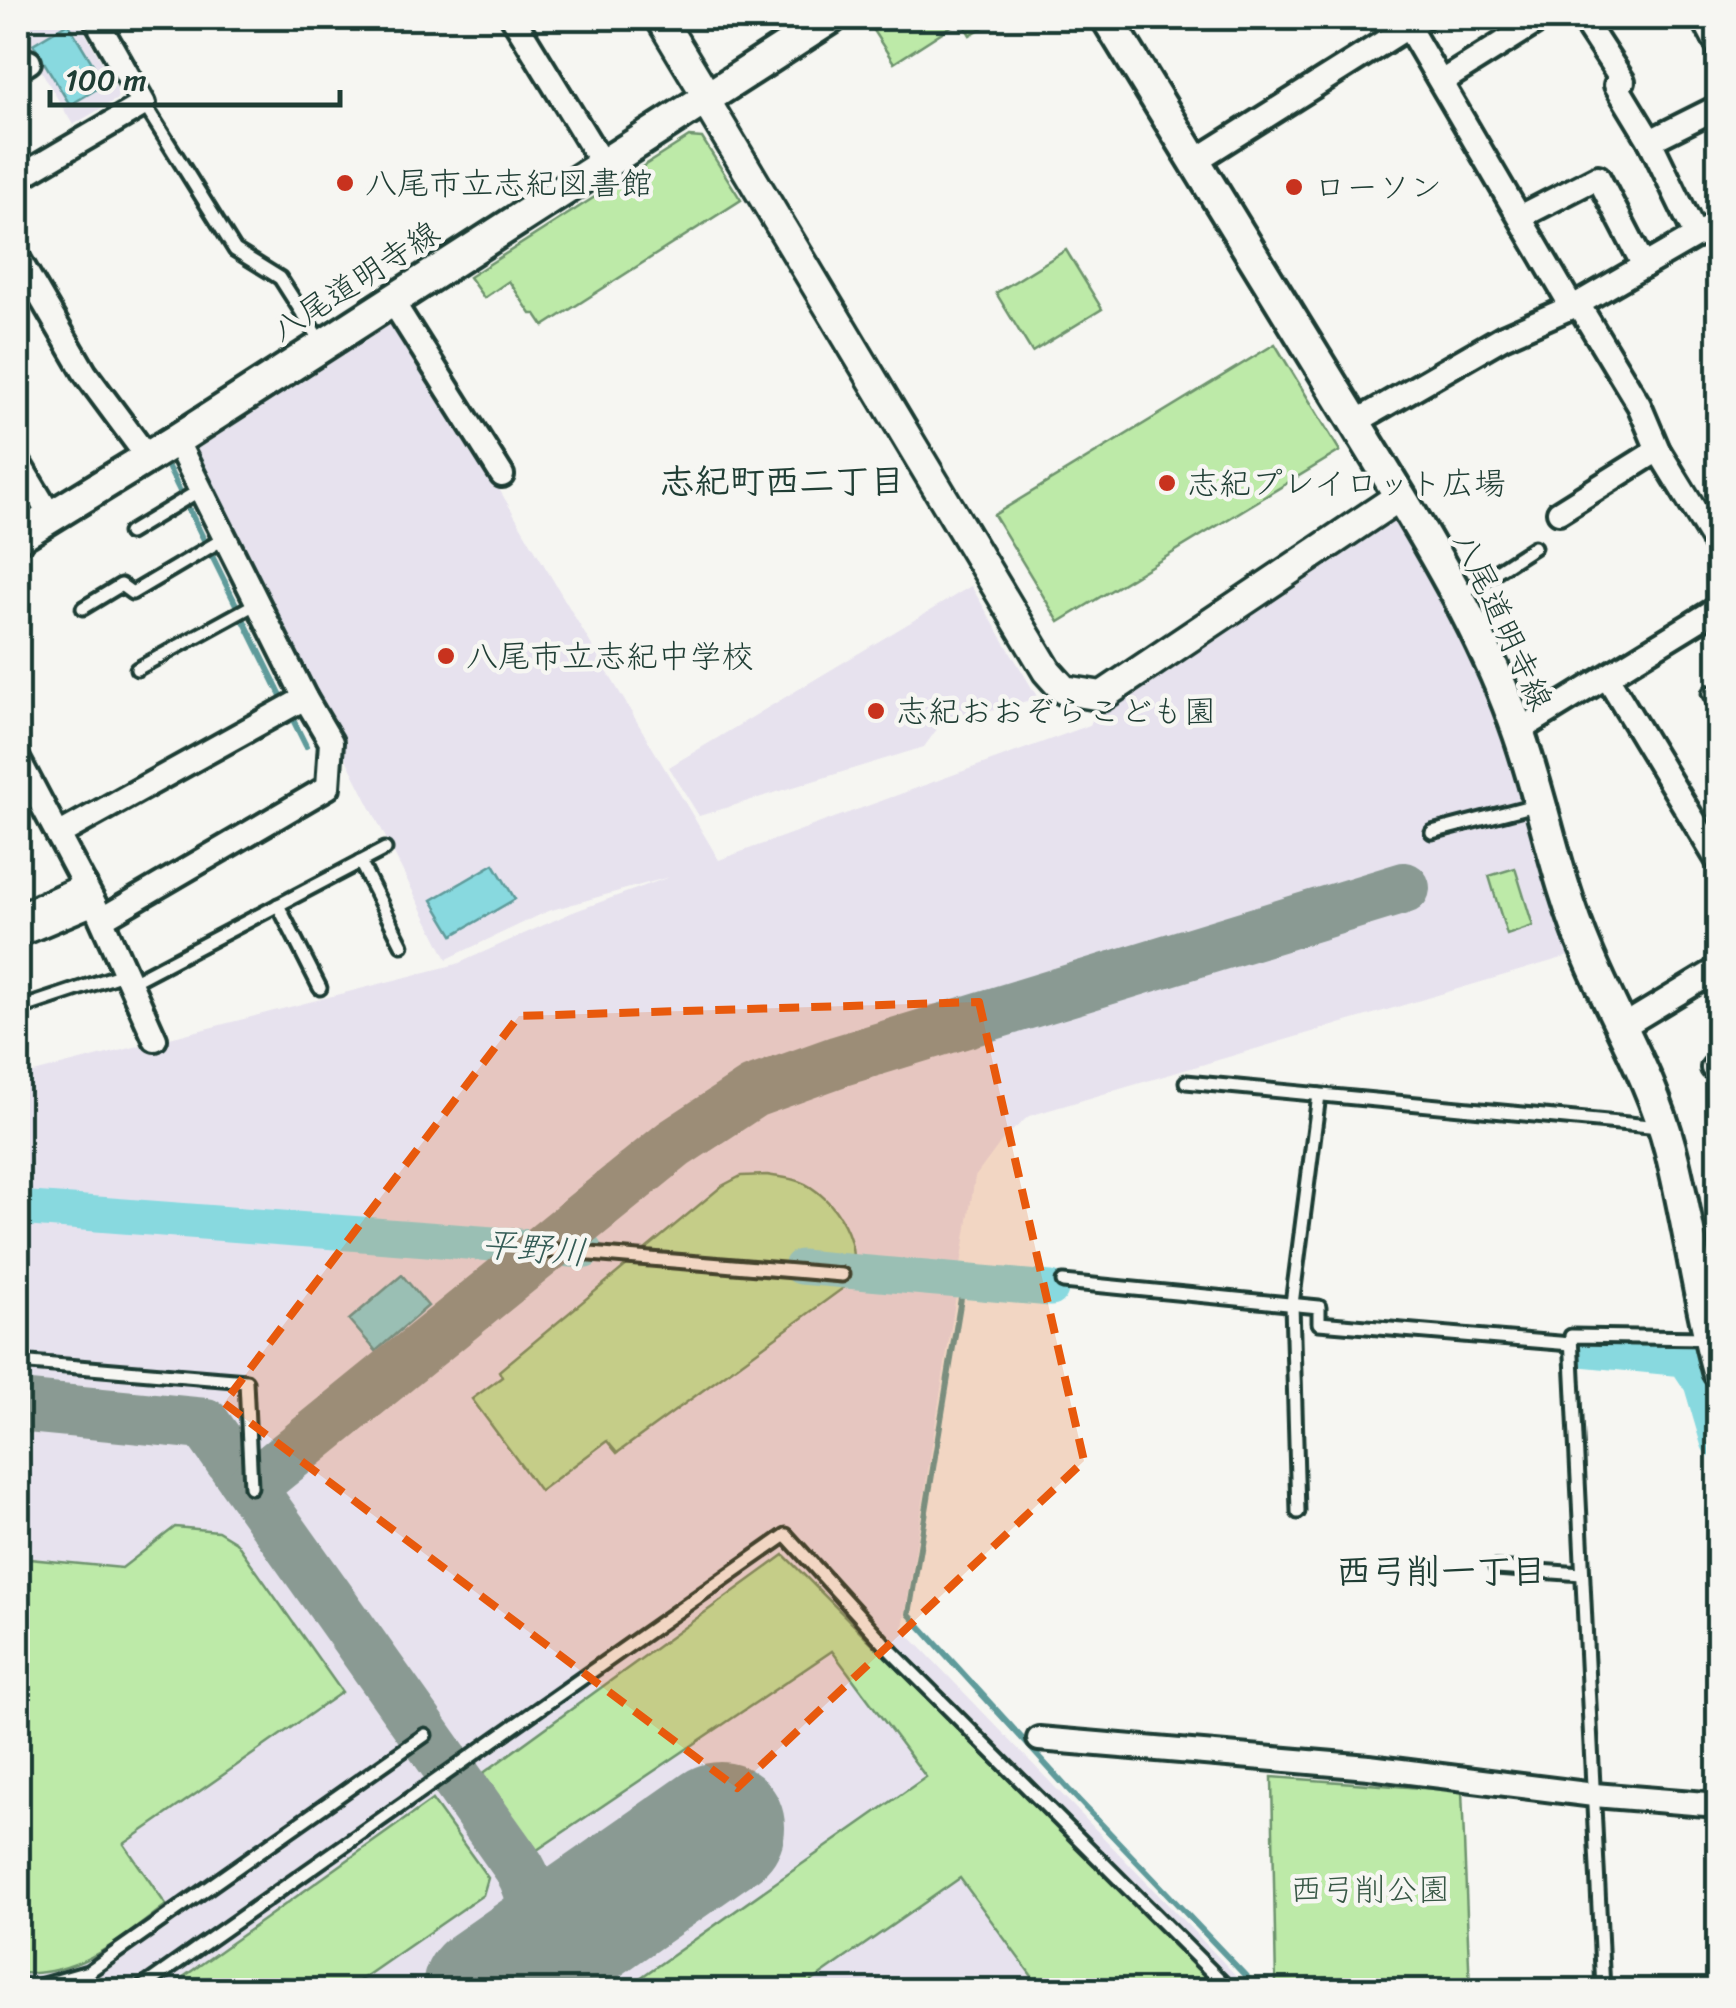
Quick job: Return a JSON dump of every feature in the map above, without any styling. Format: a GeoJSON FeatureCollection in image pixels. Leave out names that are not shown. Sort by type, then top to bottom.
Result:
{"type":"FeatureCollection","features":[{"type":"Feature","properties":{"kind":"main road","name":"八尾道明寺線"},"geometry":{"type":"LineString","coordinates":[[18,537],[148,458],[831,18]]}},
{"type":"Feature","properties":{"kind":"main road","name":"八尾道明寺線"},"geometry":{"type":"LineString","coordinates":[[1106,18],[1400,496],[1495,670],[1518,731],[1586,951],[1652,1091],[1718,1372]]}},
{"type":"Feature","properties":{"kind":"street"},"geometry":{"type":"LineString","coordinates":[[18,178],[144,104],[95,18]]}},
{"type":"Feature","properties":{"kind":"street"},"geometry":{"type":"LineString","coordinates":[[514,18],[603,165]]}},
{"type":"Feature","properties":{"kind":"street"},"geometry":{"type":"LineString","coordinates":[[660,18],[1048,671],[1064,690],[1102,696],[1400,496]]}},
{"type":"Feature","properties":{"kind":"street"},"geometry":{"type":"LineString","coordinates":[[1441,82],[1543,18]]}},
{"type":"Feature","properties":{"kind":"street"},"geometry":{"type":"LineString","coordinates":[[1582,18],[1623,81],[1616,85],[1650,141],[1696,236]]}},
{"type":"Feature","properties":{"kind":"street"},"geometry":{"type":"LineString","coordinates":[[1195,161],[1411,21],[1441,82],[1520,217],[1638,405],[1658,450],[1714,534]]}},
{"type":"Feature","properties":{"kind":"street"},"geometry":{"type":"LineString","coordinates":[[1650,141],[1718,108]]}},
{"type":"Feature","properties":{"kind":"street"},"geometry":{"type":"LineString","coordinates":[[1520,217],[1598,177],[1644,266]]}},
{"type":"Feature","properties":{"kind":"street"},"geometry":{"type":"LineString","coordinates":[[1354,423],[1503,338],[1575,306],[1718,223]]}},
{"type":"Feature","properties":{"kind":"street"},"geometry":{"type":"LineString","coordinates":[[18,258],[85,373],[148,458]]}},
{"type":"Feature","properties":{"kind":"street"},"geometry":{"type":"LineString","coordinates":[[391,299],[502,475]]}},
{"type":"Feature","properties":{"kind":"street"},"geometry":{"type":"LineString","coordinates":[[18,935],[328,787],[331,742],[251,606],[195,492],[176,440]]}},
{"type":"Feature","properties":{"kind":"street"},"geometry":{"type":"LineString","coordinates":[[1559,512],[1658,450]]}},
{"type":"Feature","properties":{"kind":"street"},"geometry":{"type":"LineString","coordinates":[[18,462],[52,517]]}},
{"type":"Feature","properties":{"kind":"street"},"geometry":{"type":"LineString","coordinates":[[1518,731],[1718,608]]}},
{"type":"Feature","properties":{"kind":"street"},"geometry":{"type":"LineString","coordinates":[[1607,677],[1718,862]]}},
{"type":"Feature","properties":{"kind":"street"},"geometry":{"type":"LineString","coordinates":[[58,835],[305,698]]}},
{"type":"Feature","properties":{"kind":"street"},"geometry":{"type":"LineString","coordinates":[[18,759],[93,902],[156,1039]]}},
{"type":"Feature","properties":{"kind":"street"},"geometry":{"type":"LineString","coordinates":[[18,916],[93,902]]}},
{"type":"Feature","properties":{"kind":"street"},"geometry":{"type":"LineString","coordinates":[[1624,1026],[1718,968]]}},
{"type":"Feature","properties":{"kind":"street"},"geometry":{"type":"LineString","coordinates":[[1039,1739],[1369,1767],[1594,1795],[1718,1805]]}},
{"type":"Feature","properties":{"kind":"lane"},"geometry":{"type":"LineString","coordinates":[[1697,18],[1718,58]]}},
{"type":"Feature","properties":{"kind":"lane"},"geometry":{"type":"LineString","coordinates":[[144,104],[235,250],[280,278],[322,344]]}},
{"type":"Feature","properties":{"kind":"lane"},"geometry":{"type":"LineString","coordinates":[[129,533],[195,492]]}},
{"type":"Feature","properties":{"kind":"lane"},"geometry":{"type":"LineString","coordinates":[[83,608],[121,585],[132,592],[219,541]]}},
{"type":"Feature","properties":{"kind":"lane"},"geometry":{"type":"LineString","coordinates":[[1457,596],[1534,547]]}},
{"type":"Feature","properties":{"kind":"lane"},"geometry":{"type":"LineString","coordinates":[[138,669],[251,606]]}},
{"type":"Feature","properties":{"kind":"lane"},"geometry":{"type":"LineString","coordinates":[[1709,694],[1718,709]]}},
{"type":"Feature","properties":{"kind":"lane"},"geometry":{"type":"LineString","coordinates":[[1432,832],[1539,804]]}},
{"type":"Feature","properties":{"kind":"lane"},"geometry":{"type":"LineString","coordinates":[[18,1009],[128,978],[385,849]]}},
{"type":"Feature","properties":{"kind":"lane"},"geometry":{"type":"LineString","coordinates":[[360,862],[402,946]]}},
{"type":"Feature","properties":{"kind":"lane"},"geometry":{"type":"LineString","coordinates":[[278,905],[320,988]]}},
{"type":"Feature","properties":{"kind":"lane"},"geometry":{"type":"LineString","coordinates":[[1186,1082],[1663,1127]]}},
{"type":"Feature","properties":{"kind":"lane"},"geometry":{"type":"LineString","coordinates":[[1298,1512],[1292,1304],[1319,1095]]}},
{"type":"Feature","properties":{"kind":"lane"},"geometry":{"type":"LineString","coordinates":[[543,1250],[842,1276]]}},
{"type":"Feature","properties":{"kind":"lane"},"geometry":{"type":"LineString","coordinates":[[1063,1282],[1319,1307],[1319,1323],[1572,1344]]}},
{"type":"Feature","properties":{"kind":"lane"},"geometry":{"type":"LineString","coordinates":[[1603,1990],[1571,1336],[1710,1338]]}},
{"type":"Feature","properties":{"kind":"lane"},"geometry":{"type":"LineString","coordinates":[[18,1362],[246,1381],[250,1487]]}},
{"type":"Feature","properties":{"kind":"lane"},"geometry":{"type":"LineString","coordinates":[[138,1990],[786,1535],[892,1652],[1230,1990]]}},
{"type":"Feature","properties":{"kind":"lane"},"geometry":{"type":"LineString","coordinates":[[1496,1568],[1582,1574]]}},
{"type":"Feature","properties":{"kind":"lane"},"geometry":{"type":"LineString","coordinates":[[18,1984],[36,1986],[88,1972],[425,1736]]}},
{"type":"Feature","properties":{"kind":"highlighted area"},"geometry":{"type":"Polygon","coordinates":[[[979,1002],[1084,1461],[737,1788],[224,1403],[519,1016],[979,1002]]]}},
{"type":"Feature","properties":{"kind":"shaded area"},"geometry":{"type":"Polygon","coordinates":[[[18,18],[77,18],[118,91],[117,99],[73,125],[28,48],[18,54],[18,18]]]}},
{"type":"Feature","properties":{"kind":"shaded area"},"geometry":{"type":"Polygon","coordinates":[[[394,312],[719,860],[1090,725],[1102,696],[1400,496],[1435,555],[1586,951],[1029,1116],[1003,1139],[975,1177],[903,1629],[1250,1990],[18,1990],[18,1077],[457,964],[573,912],[669,877],[548,911],[447,959],[190,450],[190,445],[394,312]]]}},
{"type":"Feature","properties":{"kind":"shaded area","name":"志紀おおぞらこども園"},"geometry":{"type":"Polygon","coordinates":[[[971,586],[1038,698],[940,725],[924,747],[699,816],[669,767],[971,586]]]}},
{"type":"Feature","properties":{"kind":"green space"},"geometry":{"type":"Polygon","coordinates":[[[865,18],[998,18],[970,35],[961,20],[894,63],[865,18]]]}},
{"type":"Feature","properties":{"kind":"green space"},"geometry":{"type":"Polygon","coordinates":[[[689,137],[702,138],[741,200],[544,326],[509,281],[484,298],[469,277],[689,137]]]}},
{"type":"Feature","properties":{"kind":"green space"},"geometry":{"type":"Polygon","coordinates":[[[1066,250],[1102,309],[1032,352],[996,293],[1066,250]]]}},
{"type":"Feature","properties":{"kind":"green space","name":"志紀プレイロット広場"},"geometry":{"type":"Polygon","coordinates":[[[1275,344],[1340,451],[1059,622],[994,515],[1275,344]]]}},
{"type":"Feature","properties":{"kind":"green space"},"geometry":{"type":"Polygon","coordinates":[[[1515,868],[1533,926],[1507,935],[1489,876],[1515,868]]]}},
{"type":"Feature","properties":{"kind":"green space"},"geometry":{"type":"Polygon","coordinates":[[[767,1175],[812,1188],[835,1210],[850,1240],[853,1256],[846,1286],[617,1453],[607,1441],[540,1491],[472,1399],[502,1377],[499,1371],[722,1186],[741,1176],[767,1175]]]}},
{"type":"Feature","properties":{"kind":"green space"},"geometry":{"type":"Polygon","coordinates":[[[175,1527],[218,1531],[236,1542],[342,1692],[124,1844],[166,1905],[97,1954],[60,1969],[18,1973],[18,1558],[122,1568],[175,1527]]]}},
{"type":"Feature","properties":{"kind":"green space"},"geometry":{"type":"Polygon","coordinates":[[[784,1555],[1218,1990],[1042,1990],[960,1878],[805,1986],[806,1990],[623,1990],[926,1777],[832,1651],[537,1850],[482,1774],[784,1555]]]}},
{"type":"Feature","properties":{"kind":"green space","name":"西弓削公園"},"geometry":{"type":"Polygon","coordinates":[[[1272,1777],[1462,1791],[1470,1990],[1280,1990],[1276,1986],[1272,1777]]]}},
{"type":"Feature","properties":{"kind":"green space"},"geometry":{"type":"Polygon","coordinates":[[[432,1800],[488,1878],[483,1895],[346,1990],[165,1990],[432,1800]]]}},
{"type":"Feature","properties":{"kind":"water"},"geometry":{"type":"Polygon","coordinates":[[[68,23],[105,84],[70,105],[33,44],[68,23]]]}},
{"type":"Feature","properties":{"kind":"water"},"geometry":{"type":"Polygon","coordinates":[[[494,864],[515,899],[453,935],[432,900],[494,864]]]}},
{"type":"Feature","properties":{"kind":"water"},"geometry":{"type":"Polygon","coordinates":[[[402,1275],[428,1306],[376,1351],[349,1320],[402,1275]]]}},
{"type":"Feature","properties":{"kind":"waterway"},"geometry":{"type":"LineString","coordinates":[[169,469],[306,746]]}},
{"type":"Feature","properties":{"kind":"waterway","name":"平野川"},"geometry":{"type":"LineString","coordinates":[[18,1208],[585,1251]]}},
{"type":"Feature","properties":{"kind":"waterway","name":"平野川"},"geometry":{"type":"LineString","coordinates":[[801,1267],[1051,1289]]}},
{"type":"Feature","properties":{"kind":"waterway"},"geometry":{"type":"LineString","coordinates":[[964,1280],[909,1614],[1259,1990]]}},
{"type":"Feature","properties":{"kind":"waterway","name":"平野川"},"geometry":{"type":"LineString","coordinates":[[1581,1349],[1685,1359],[1701,1383],[1718,1441]]}},
{"type":"Feature","properties":{"kind":"taxiway"},"geometry":{"type":"LineString","coordinates":[[251,1487],[674,1144],[753,1092],[839,1061],[1404,888]]}},
{"type":"Feature","properties":{"kind":"taxiway"},"geometry":{"type":"LineString","coordinates":[[18,1406],[205,1424],[519,1867],[531,1894],[533,1918],[517,1969]]}},
{"type":"Feature","properties":{"kind":"runway"},"geometry":{"type":"LineString","coordinates":[[487,1990],[720,1827]]}},
{"type":"Feature","properties":{"kind":"place","name":"八尾市立志紀図書館"},"geometry":{"type":"Point","coordinates":[345,183]}},
{"type":"Feature","properties":{"kind":"place","name":"ローソン"},"geometry":{"type":"Point","coordinates":[1294,187]}},
{"type":"Feature","properties":{"kind":"place","name":"志紀プレイロット広場"},"geometry":{"type":"Point","coordinates":[1167,483]}},
{"type":"Feature","properties":{"kind":"place","name":"八尾市立志紀中学校"},"geometry":{"type":"Point","coordinates":[446,656]}},
{"type":"Feature","properties":{"kind":"place","name":"志紀おおぞらこども園"},"geometry":{"type":"Point","coordinates":[876,711]}},
{"type":"Feature","properties":{"kind":"district","name":"志紀町西二丁目"},"geometry":{"type":"Point","coordinates":[782,481]}},
{"type":"Feature","properties":{"kind":"district","name":"西弓削一丁目"},"geometry":{"type":"Point","coordinates":[1441,1571]}}]}
